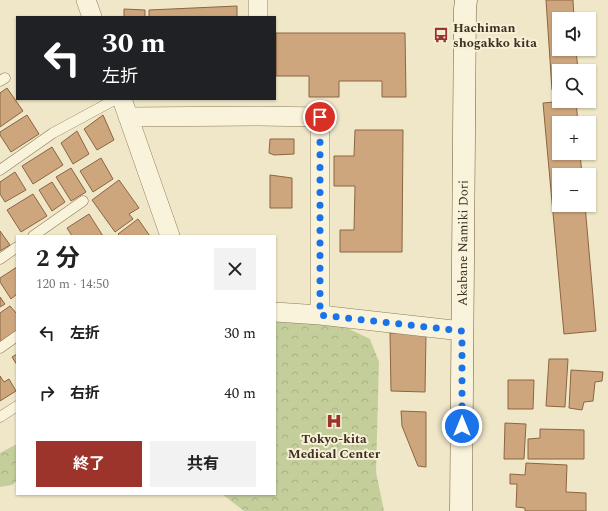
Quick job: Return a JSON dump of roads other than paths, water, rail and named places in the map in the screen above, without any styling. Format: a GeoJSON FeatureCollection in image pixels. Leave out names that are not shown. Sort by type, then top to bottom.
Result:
{"type":"FeatureCollection","features":[{"type":"Feature","properties":{"kind":"street"},"geometry":{"type":"LineString","coordinates":[[86,0],[92,16]]}},
{"type":"Feature","properties":{"kind":"street"},"geometry":{"type":"LineString","coordinates":[[258,0],[258,16]]}},
{"type":"Feature","properties":{"kind":"street","name":"Akabane Namiki Dori"},"geometry":{"type":"LineString","coordinates":[[462,511],[462,331],[466,0]]}},
{"type":"Feature","properties":{"kind":"street"},"geometry":{"type":"LineString","coordinates":[[122,100],[170,235]]}},
{"type":"Feature","properties":{"kind":"street"},"geometry":{"type":"LineString","coordinates":[[128,117],[258,107],[320,117],[320,315]]}},
{"type":"Feature","properties":{"kind":"street"},"geometry":{"type":"LineString","coordinates":[[276,312],[320,315],[462,331]]}},
{"type":"Feature","properties":{"kind":"lane"},"geometry":{"type":"LineString","coordinates":[[0,170],[53,133],[114,100]]}},
{"type":"Feature","properties":{"kind":"lane"},"geometry":{"type":"LineString","coordinates":[[34,235],[83,202]]}},
{"type":"Feature","properties":{"kind":"lane"},"geometry":{"type":"LineString","coordinates":[[0,259],[16,248]]}},
{"type":"Feature","properties":{"kind":"lane"},"geometry":{"type":"LineString","coordinates":[[0,348],[16,337]]}},
{"type":"Feature","properties":{"kind":"lane"},"geometry":{"type":"LineString","coordinates":[[0,418],[16,407]]}},
{"type":"Feature","properties":{"kind":"place","name":"Hachiman shogakko kita"},"geometry":{"type":"Point","coordinates":[441,35]}},
{"type":"Feature","properties":{"kind":"place","name":"Tokyo-kita Medical Center"},"geometry":{"type":"Point","coordinates":[334,421]}}]}
